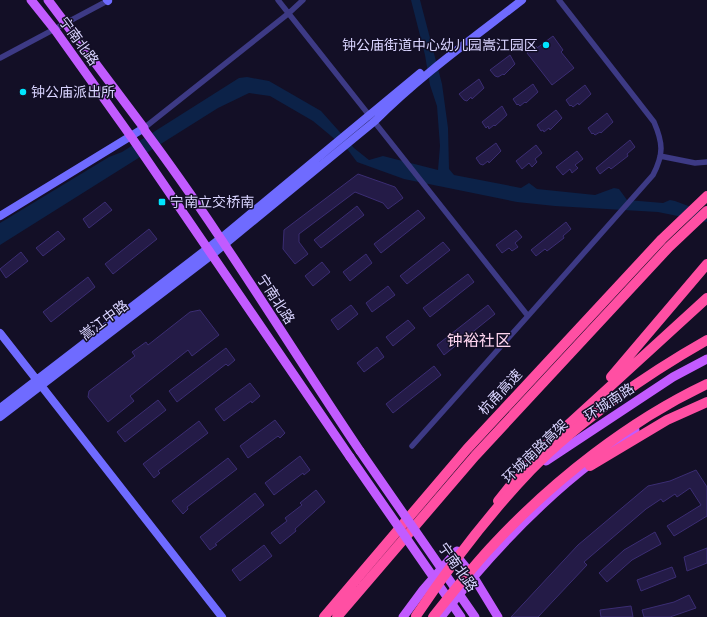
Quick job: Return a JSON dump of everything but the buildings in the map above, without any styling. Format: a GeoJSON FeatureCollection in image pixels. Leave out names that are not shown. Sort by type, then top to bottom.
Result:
{"type":"FeatureCollection","features":[{"type":"Feature","properties":{"kind":"highway","name":"杭甬高速"},"geometry":{"type":"LineString","coordinates":[[337,617],[475,456],[707,196]]}},
{"type":"Feature","properties":{"kind":"highway","name":"杭甬高速"},"geometry":{"type":"LineString","coordinates":[[324,617],[467,449],[666,243],[707,210]]}},
{"type":"Feature","properties":{"kind":"highway"},"geometry":{"type":"LineString","coordinates":[[566,425],[630,356],[707,264]]}},
{"type":"Feature","properties":{"kind":"highway"},"geometry":{"type":"LineString","coordinates":[[476,532],[508,487],[534,456],[566,425],[707,298]]}},
{"type":"Feature","properties":{"kind":"highway","name":"环城南路高架"},"geometry":{"type":"LineString","coordinates":[[415,617],[447,570],[476,532],[532,470],[604,408],[682,354],[707,340]]}},
{"type":"Feature","properties":{"kind":"highway"},"geometry":{"type":"LineString","coordinates":[[433,617],[495,543],[550,489],[618,437],[672,401],[707,384]]}},
{"type":"Feature","properties":{"kind":"highway"},"geometry":{"type":"LineString","coordinates":[[550,489],[666,420],[707,402]]}},
{"type":"Feature","properties":{"kind":"main road","name":"宁南北路"},"geometry":{"type":"LineString","coordinates":[[31,0],[132,137],[461,617]]}},
{"type":"Feature","properties":{"kind":"main road","name":"宁南北路"},"geometry":{"type":"LineString","coordinates":[[48,0],[162,153],[223,241],[311,378],[475,617]]}},
{"type":"Feature","properties":{"kind":"main road","name":"环城南路"},"geometry":{"type":"LineString","coordinates":[[403,617],[455,554],[549,458],[673,377],[707,359]]}},
{"type":"Feature","properties":{"kind":"main road"},"geometry":{"type":"LineString","coordinates":[[441,617],[473,576],[530,515],[582,470],[643,424],[707,381]]}},
{"type":"Feature","properties":{"kind":"main road"},"geometry":{"type":"LineString","coordinates":[[455,554],[473,576],[498,617]]}},
{"type":"Feature","properties":{"kind":"street"},"geometry":{"type":"LineString","coordinates":[[0,58],[66,24],[108,0]]}},
{"type":"Feature","properties":{"kind":"street"},"geometry":{"type":"LineString","coordinates":[[278,0],[528,316]]}},
{"type":"Feature","properties":{"kind":"street"},"geometry":{"type":"LineString","coordinates":[[0,216],[144,130],[289,13],[303,0]]}},
{"type":"Feature","properties":{"kind":"street"},"geometry":{"type":"LineString","coordinates":[[223,241],[328,148],[353,128],[372,118],[418,74],[513,0]]}},
{"type":"Feature","properties":{"kind":"street"},"geometry":{"type":"LineString","coordinates":[[223,241],[372,118],[522,0]]}},
{"type":"Feature","properties":{"kind":"street"},"geometry":{"type":"LineString","coordinates":[[412,446],[653,175],[660,156],[661,138],[654,122],[559,0]]}},
{"type":"Feature","properties":{"kind":"street"},"geometry":{"type":"LineString","coordinates":[[660,156],[695,163],[707,162]]}},
{"type":"Feature","properties":{"kind":"street","name":"嵩江中路"},"geometry":{"type":"LineString","coordinates":[[0,417],[40,382],[223,241]]}},
{"type":"Feature","properties":{"kind":"street"},"geometry":{"type":"LineString","coordinates":[[0,333],[40,382],[222,617]]}},
{"type":"Feature","properties":{"kind":"street","name":"嵩江中路"},"geometry":{"type":"LineString","coordinates":[[0,408],[40,382]]}},
{"type":"Feature","properties":{"kind":"water"},"geometry":{"type":"Polygon","coordinates":[[[411,0],[420,0],[442,84],[448,128],[449,169],[454,175],[521,188],[529,183],[537,189],[595,195],[614,188],[619,189],[627,200],[663,203],[670,200],[675,201],[707,213],[707,222],[658,212],[555,206],[517,202],[404,179],[357,162],[348,150],[313,121],[270,96],[249,93],[218,108],[0,245],[0,223],[109,157],[122,152],[239,78],[247,77],[269,81],[321,111],[354,148],[369,160],[383,156],[438,170],[440,146],[437,106],[430,85],[425,55],[411,0]]]}},
{"type":"Feature","properties":{"kind":"place","name":"钟公庙街道中心幼儿园嵩江园区"},"geometry":{"type":"Point","coordinates":[546,45]}},
{"type":"Feature","properties":{"kind":"place","name":"钟公庙派出所"},"geometry":{"type":"Point","coordinates":[23,92]}},
{"type":"Feature","properties":{"kind":"place","name":"宁南立交桥南"},"geometry":{"type":"Point","coordinates":[162,202]}},
{"type":"Feature","properties":{"kind":"district","name":"钟裕社区"},"geometry":{"type":"Point","coordinates":[479,340]}}]}
